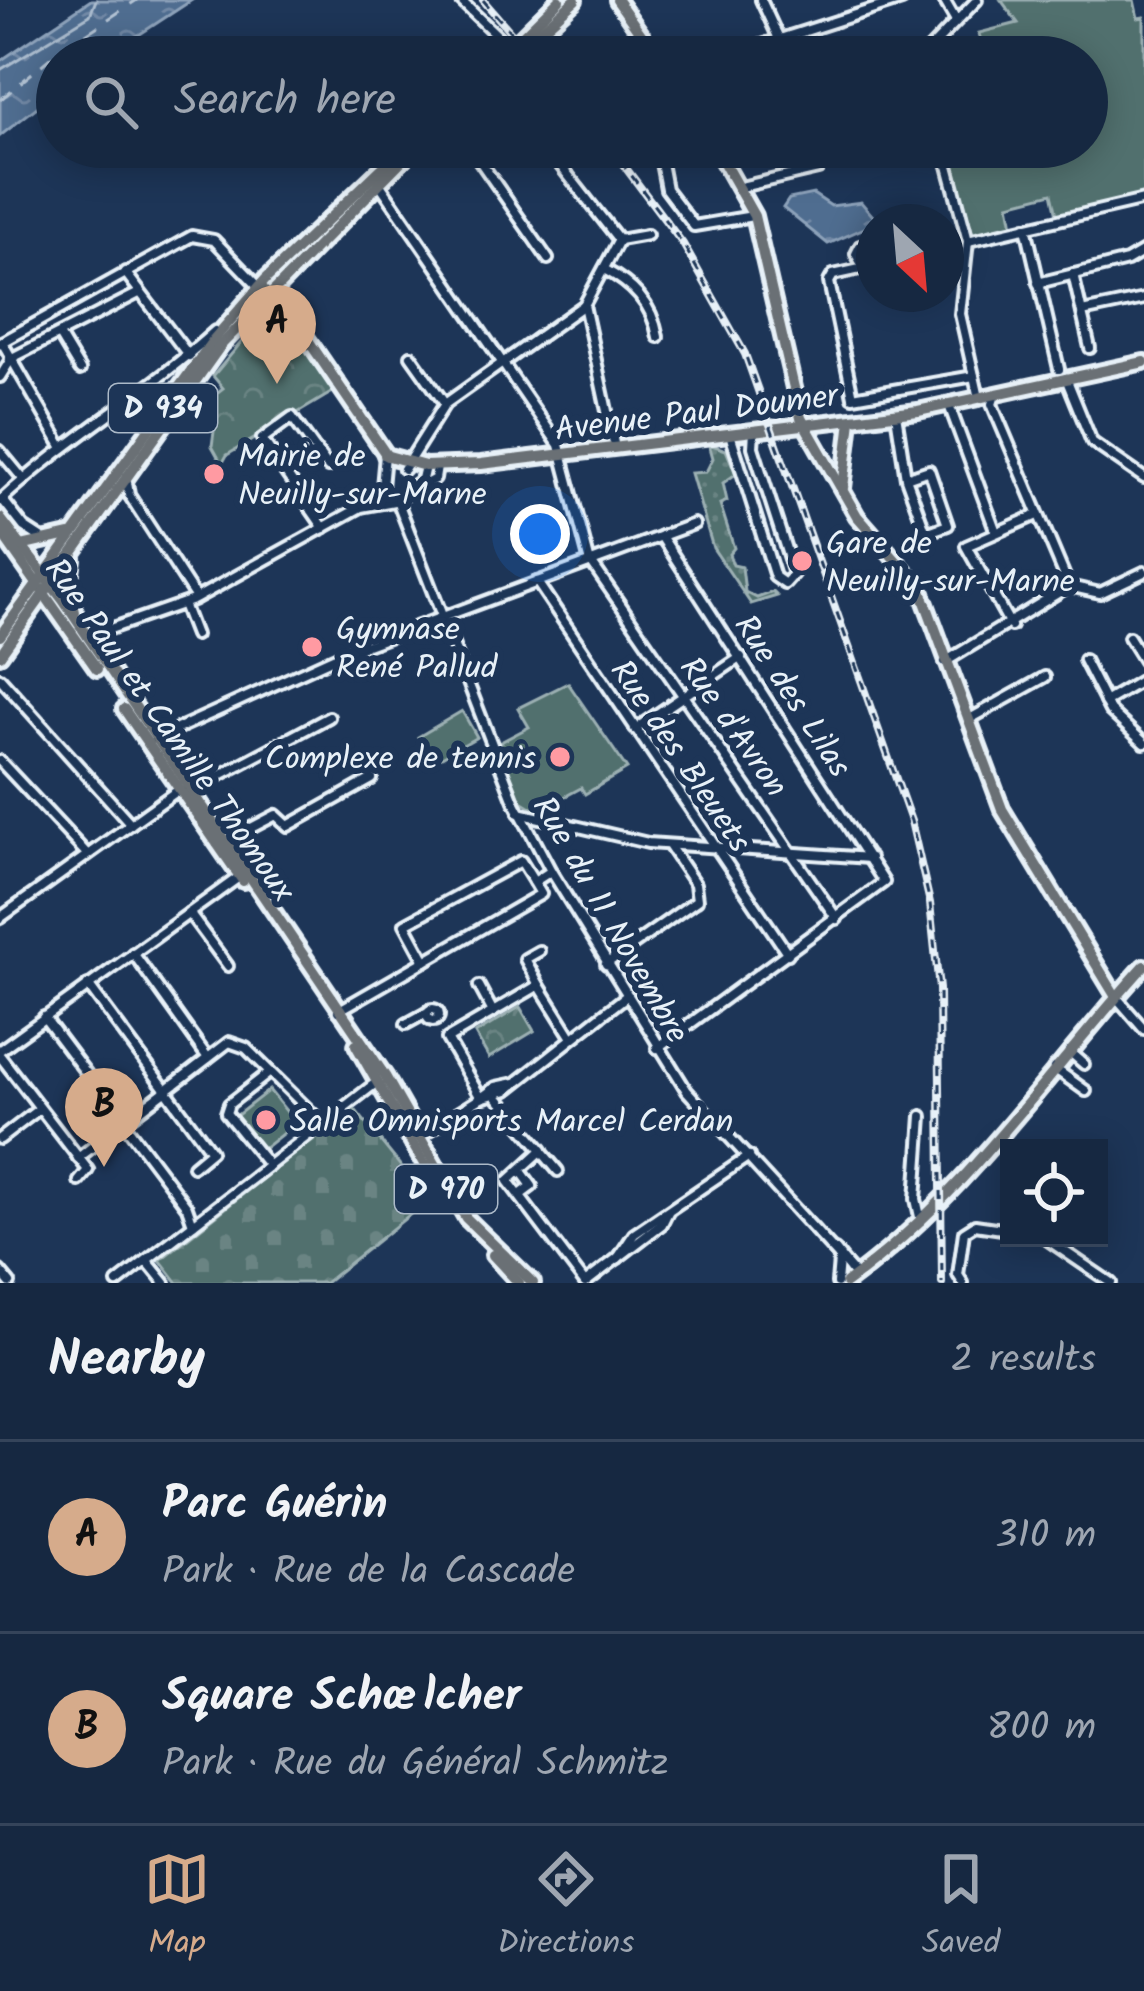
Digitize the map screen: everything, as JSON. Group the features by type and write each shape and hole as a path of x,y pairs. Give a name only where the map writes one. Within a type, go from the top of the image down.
{"main road":[{"path":"528,36 567,0"},
{"path":"532,36 555,19 567,0"},
{"path":"617,0 641,36"},
{"name":"D 934","path":"0,655 72,534 226,324 265,292 297,249 382,168"},
{"name":"D 934","path":"0,636 75,548 195,364 393,168"},
{"path":"732,168 760,217 805,424"},
{"path":"744,186 805,424 874,538 924,584 946,662 1022,847 1116,997"},
{"path":"265,292 295,321 385,455"},
{"name":"Avenue Paul Doumer","path":"385,455 406,466 431,470 851,420 949,405 1063,374 1141,362"},
{"path":"843,491 851,420"},
{"path":"834,422 846,437"},
{"name":"D 970","path":"0,518 20,544"},
{"name":"Rue Paul et Camille Thomoux","path":"0,531 77,621 151,742"},
{"path":"20,544 72,534"},
{"name":"Rue Paul et Camille Thomoux","path":"20,544 338,1011 466,1218 532,1283"},
{"path":"75,548 69,585 77,621"},
{"name":"Rue Paul et Camille Thomoux","path":"184,791 243,875"},
{"path":"837,1283 875,1260 921,1221 990,1150 1144,966"},
{"name":"Rue Paul et Camille Thomoux","path":"380,1080 443,1196 520,1283"}],"street":[{"path":"460,0 492,36"},
{"path":"761,0 778,36"},
{"path":"795,36 902,0"},
{"path":"944,0 956,19"},
{"path":"941,36 977,0"},
{"path":"485,168 548,259"},
{"path":"562,168 619,241"},
{"path":"662,168 665,189 694,226 754,216"},
{"path":"949,168 968,241 960,314 979,398"},
{"path":"744,186 818,170"},
{"name":"Rue d'Avron","path":"378,182 561,454 592,562 837,919"},
{"path":"968,241 1144,200"},
{"path":"1026,227 1063,374 1092,442 1144,478"},
{"path":"406,466 445,404 584,305 619,241 646,235"},
{"path":"63,448 1,342 197,236 219,244 265,292"},
{"path":"1038,283 1127,261 1144,251"},
{"path":"604,269 632,284 658,337"},
{"path":"856,270 833,274 829,283 853,397 974,376"},
{"path":"45,542 24,527 1,500 63,448 195,364 125,272"},
{"path":"1073,274 1090,348"},
{"path":"0,376 10,359 139,293"},
{"path":"1082,312 1144,299"},
{"path":"584,305 615,448"},
{"path":"59,335 80,370"},
{"path":"411,356 445,404"},
{"path":"1141,362 1144,379"},
{"path":"995,395 992,404 1069,586"},
{"path":"949,405 996,532"},
{"path":"896,414 906,478 926,533 948,525 929,470 906,478"},
{"path":"324,529 262,439 292,417 328,467"},
{"path":"730,434 775,577 785,584 794,574 753,447 754,431"},
{"path":"735,448 753,447"},
{"path":"0,451 23,480"},
{"name":"Rue du 11 Novembre","path":"385,455 382,487 393,501 442,617 519,813 550,871 657,1048 702,1109 852,1275"},
{"name":"Avenue Paul Doumer","path":"86,637 196,598 371,502 393,501 431,470"},
{"path":"125,475 129,495 196,598"},
{"path":"114,491 129,495"},
{"path":"1011,626 966,546 1036,515"},
{"path":"151,742 340,656 694,524"},
{"name":"Rue des Lilas","path":"661,536 884,882 837,919"},
{"path":"946,662 1069,586 1100,593 1144,572"},
{"name":"Rue des Bleuets","path":"537,582 788,954"},
{"path":"183,604 195,635"},
{"path":"1129,637 1144,661"},
{"path":"634,729 740,657"},
{"path":"1084,660 1105,702 1144,743"},
{"path":"968,720 1045,677"},
{"path":"0,678 131,824"},
{"path":"1105,702 1144,679"},
{"path":"0,918 184,791 329,717"},
{"path":"0,760 87,854"},
{"path":"224,842 267,817 276,815 288,826 372,779"},
{"path":"519,813 669,846 871,859"},
{"path":"606,964 697,900 695,884 669,846"},
{"path":"338,1011 425,961 541,894 520,861 405,924 425,961"},
{"path":"534,882 550,871"},
{"path":"79,1181 88,1170 0,1053 243,875"},
{"path":"189,913 228,966"},
{"path":"657,1048 837,919"},
{"path":"539,951 525,959 572,1038"},
{"path":"133,953 208,1058"},
{"path":"88,985 211,1151 193,1166"},
{"path":"447,1039 539,985"},
{"path":"479,986 493,1012"},
{"path":"418,1138 481,1098 515,1083 625,997"},
{"path":"1116,997 1144,1029"},
{"path":"406,1024 438,1010 436,1020 481,1098"},
{"path":"44,1017 187,1207 194,1224"},
{"path":"78,1157 236,1041 322,1123"},
{"path":"1069,1051 1084,1064"},
{"path":"1054,1068 1086,1091"},
{"path":"269,1166 226,1113 229,1104 270,1072"},
{"path":"119,1282 380,1080"},
{"path":"494,1092 558,1172"},
{"path":"0,1139 39,1108"},
{"path":"921,1221 916,1199 922,1116"},
{"path":"542,1152 508,1181 584,1281 662,1224 669,1210 748,1156"},
{"path":"520,1196 532,1186 521,1171"},
{"path":"963,1283 958,1275 964,1232 975,1225 1000,1229"},
{"path":"1058,1247 1111,1283"},
{"path":"836,1253 837,1283"},
{"path":"147,1260 165,1283"},
{"path":"0,1271 10,1283"}],"green space":[{"path":"1001,0 1134,0 1138,18 1144,17 1144,195 1057,215 1052,193 1009,204 1013,226 973,235 954,168 1108,168 1108,36 980,36 1018,23"},
{"path":"271,307 288,317 336,390 227,455 222,464 212,446 216,417 205,402 223,388 213,376"},
{"path":"709,444 726,450 736,474 723,483 727,501 720,504 734,548 729,554 733,565 742,567 745,592 757,598 773,592 777,596 751,604 713,548 691,473 706,472 713,458"},
{"name":"Complexe de tennis","path":"568,683 627,769 585,794 581,788 538,811 520,800 497,744 529,727 518,708"},
{"path":"462,711 477,737 433,762 418,737"},
{"path":"520,1007 534,1031 489,1058 475,1034"},
{"name":"Salle Omnisports Marcel Cerdan","path":"269,1090 296,1123 262,1150 236,1116"},
{"path":"353,1107 428,1200 325,1283 178,1283 160,1260"}],"water":[{"path":"91,0 192,0 137,36 37,36"},
{"path":"36,37 36,108 0,136 0,61"},
{"path":"813,194 831,206 861,202 856,204 856,232 828,244 783,208 789,199"}],"ferry route":[{"path":"83,36 137,0"},
{"path":"0,100 36,70"}],"railway":[{"path":"483,0 514,36"},
{"path":"626,168 683,244 745,354 911,821 930,903 939,989 942,1283"}],"place":[{"name":"Parc Guérin","path":"277,384"},
{"name":"Mairie de Neuilly-sur-Marne","path":"214,474"},
{"name":"Gare de Neuilly-sur-Marne","path":"802,561"},
{"name":"Gymnase René Pallud","path":"312,647"},
{"name":"Complexe de tennis","path":"560,757"},
{"name":"Salle Omnisports Marcel Cerdan","path":"266,1120"},
{"name":"Square Schœlcher","path":"104,1167"}]}
